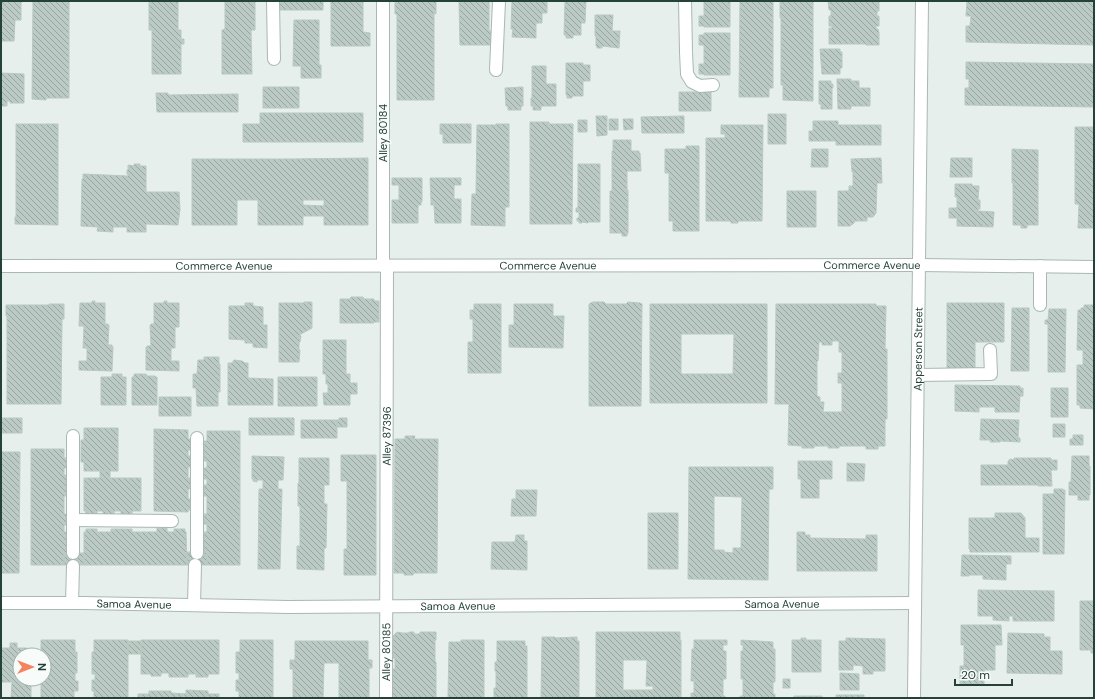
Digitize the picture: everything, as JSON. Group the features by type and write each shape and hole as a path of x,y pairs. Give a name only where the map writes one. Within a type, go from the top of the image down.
{"street":[{"path":"273,1 274,59"},
{"name":"Alley 80184","path":"383,1 385,266"},
{"path":"496,70 498,1"},
{"path":"685,1 687,74 692,82 700,86 713,85"},
{"name":"Apperson Street","path":"914,698 922,1"},
{"name":"Commerce Avenue","path":"1,266 919,265 1094,267"},
{"name":"Alley 87396","path":"385,266 386,606"},
{"path":"1040,266 1040,305"},
{"path":"918,375 991,374 990,350"},
{"path":"72,553 73,436"},
{"path":"197,438 197,553"},
{"path":"72,520 172,521"},
{"path":"72,566 72,603"},
{"path":"194,605 195,566"},
{"name":"Samoa Avenue","path":"1,603 288,607 915,603"},
{"name":"Alley 80185","path":"386,606 386,698"}],"building":[{"path":"1,1 25,1 21,2 21,20 15,20 14,41 1,41"},
{"path":"31,1 69,1 69,98 46,98 46,100 32,99 33,2"},
{"path":"149,1 178,1 178,30 181,30 181,39 184,39 184,44 181,44 181,74 152,74 152,30 149,30"},
{"path":"225,1 255,1 255,30 251,30 252,74 222,74 222,30 225,29"},
{"path":"276,1 323,1 323,10 276,10"},
{"path":"331,1 363,1 363,32 370,33 370,46 331,46"},
{"path":"395,1 436,1 436,14 434,13 434,100 397,100 397,14 395,14"},
{"path":"459,1 489,1 489,31 491,31 491,45 460,45"},
{"path":"512,1 547,1 547,13 542,13 542,23 536,23 536,38 512,37"},
{"path":"565,1 586,1 585,23 581,23 581,35 573,35 573,38 566,38 566,35 564,35"},
{"path":"704,1 730,1 730,27 699,26 699,16 704,16"},
{"path":"740,1 773,1 773,88 769,88 769,97 739,97"},
{"path":"780,1 813,1 813,101 783,100 783,85 781,85"},
{"path":"828,1 879,1 879,11 877,11 877,16 879,16 879,26 876,26 876,29 878,29 879,33 879,45 829,44 829,28 832,28 832,26 829,26 829,16 831,16 831,10 829,10"},
{"path":"967,1 1094,2 1094,45 966,42 966,26 970,26 971,16 966,16"},
{"path":"595,15 613,15 612,31 620,31 619,48 602,46 602,48 597,48 595,36"},
{"path":"294,20 319,20 319,65 321,65 321,78 301,78 301,66 293,66"},
{"path":"704,33 730,33 730,75 699,74 699,64 704,64 704,45 699,45 699,35 704,35"},
{"path":"820,49 840,49 840,52 842,52 842,68 840,68 840,74 822,74"},
{"path":"966,62 1094,64 1094,107 965,105 965,88 969,88 969,79 966,79"},
{"path":"566,63 583,63 583,65 590,65 590,81 583,81 583,96 572,96 572,98 567,98"},
{"path":"532,66 546,66 546,84 556,84 556,106 541,106 541,110 533,110 533,106 531,106"},
{"path":"1,73 24,74 24,103 10,103 10,101 7,101 7,106 1,106"},
{"path":"837,79 851,79 851,81 859,81 859,88 870,88 870,106 851,106 851,109 838,109"},
{"path":"819,81 831,81 831,84 833,84 832,109 821,109 821,104 819,104"},
{"path":"263,87 299,87 299,108 263,108"},
{"path":"523,87 523,106 521,106 521,110 508,110 508,106 506,106 505,88"},
{"path":"679,92 711,92 711,111 679,111"},
{"path":"156,93 168,93 168,95 238,94 238,112 157,112"},
{"path":"260,113 363,113 363,142 243,142 243,124 260,124"},
{"path":"768,114 786,114 786,144 768,144"},
{"path":"596,116 607,116 607,135 597,136"},
{"path":"684,116 684,133 642,133 641,117"},
{"path":"609,119 618,119 618,130 609,130"},
{"path":"623,119 633,119 633,129 624,130"},
{"path":"578,120 587,120 587,132 578,132"},
{"path":"813,121 838,121 838,125 881,125 881,145 836,145 836,141 809,141 809,131 813,131"},
{"path":"530,122 573,124 572,224 530,224"},
{"path":"16,124 58,124 58,225 15,224"},
{"path":"440,124 471,124 471,143 443,143 443,134 440,134"},
{"path":"509,124 509,207 505,207 505,226 471,225 472,194 476,194 477,125"},
{"path":"721,125 763,125 762,221 738,221 738,223 731,223 731,221 706,221 706,138 725,138 725,134 721,134"},
{"path":"1075,127 1094,127 1094,228 1078,228 1079,204 1075,204"},
{"path":"613,140 631,140 631,151 639,151 640,153 641,171 627,171 627,236 622,236 622,233 610,233 610,191 612,191"},
{"path":"686,146 699,146 699,231 673,231 673,221 669,221 669,173 665,173 665,149 686,149"},
{"path":"812,149 828,149 828,167 811,167"},
{"path":"1012,149 1038,150 1038,225 1027,225 1027,228 1021,228 1021,225 1013,225"},
{"path":"368,158 368,225 324,225 324,216 303,216 303,225 258,225 258,200 237,200 237,225 192,225 192,159","holes":["303,200 324,200 324,206 303,205"]},
{"path":"881,158 882,183 877,183 876,213 873,217 867,217 867,221 855,221 850,226 838,226 838,191 849,191 849,186 853,186 851,159"},
{"path":"951,158 972,158 972,177 950,177"},
{"path":"134,164 146,166 146,192 179,192 180,209 178,225 146,224 146,232 127,232 127,227 113,227 113,232 97,231 98,227 81,226 83,174 128,176 128,165 134,166"},
{"path":"578,164 600,164 600,222 579,223 579,221 577,221 577,218 579,218 579,212 576,212 576,208 578,208"},
{"path":"392,178 422,178 422,202 421,205 418,205 418,223 392,223 392,200 399,200 399,185 392,185"},
{"path":"430,178 461,178 461,185 454,185 454,199 461,199 461,223 435,223 434,205 431,205"},
{"path":"955,184 972,184 972,186 979,186 978,200 980,200 980,209 978,209 978,211 994,212 993,227 957,226 957,218 949,218 949,208 957,208"},
{"path":"787,191 816,191 816,227 787,227"},
{"path":"351,297 363,297 364,299 374,299 374,301 379,301 379,322 340,323 340,299 350,299"},
{"path":"92,301 95,301 95,303 105,303 105,324 109,325 108,345 112,345 113,347 112,371 79,370 79,361 87,361 87,348 83,348 84,326 79,326 80,303 92,303"},
{"path":"164,301 167,301 167,303 179,303 179,327 175,327 175,348 171,348 171,361 179,361 179,371 146,370 146,347 151,346 150,326 151,324 154,324 154,303 164,303"},
{"path":"312,302 312,328 299,335 301,336 299,342 299,362 279,362 279,303"},
{"path":"593,302 604,302 606,304 626,304 628,302 642,304 641,406 589,406 589,304"},
{"path":"245,303 253,303 253,306 263,307 263,325 267,325 267,348 253,347 253,343 245,343 245,340 229,339 229,306 245,306"},
{"path":"947,303 1004,303 1004,342 975,342 975,372 947,372"},
{"path":"64,304 64,319 62,319 61,404 7,404 6,305"},
{"path":"474,304 501,304 501,373 468,373 468,342 473,342 473,319 470,319 470,310 474,310"},
{"path":"514,304 553,304 553,316 564,316 563,348 509,347 509,325 514,325"},
{"path":"650,304 767,304 767,403 650,403","holes":["681,334 734,334 733,374 681,374"]},
{"path":"776,304 876,304 876,306 886,306 885,349 887,349 887,419 885,419 885,446 878,446 878,449 866,449 866,446 839,446 839,448 828,448 828,446 814,446 814,448 802,448 802,446 788,445 789,404 775,404","holes":["832,341 839,341 839,352 842,352 842,373 838,373 838,383 842,383 842,412 823,412 824,402 820,402 820,397 817,396 817,361 819,342 822,342 822,345 832,345"]},
{"path":"1084,305 1094,305 1094,409 1080,408 1080,405 1077,405 1077,365 1083,365 1083,350 1077,350 1078,310 1084,308"},
{"path":"1012,308 1029,308 1029,371 1011,371"},
{"path":"1049,309 1066,309 1065,372 1048,372 1048,324 1045,324 1045,320 1048,320"},
{"path":"323,340 346,340 346,374 350,374 350,383 357,383 357,394 350,394 350,405 324,405 323,393 328,393 328,384 326,384 326,374 323,374"},
{"path":"204,357 219,357 220,392 218,392 218,406 197,406 196,388 193,388 193,374 197,374 198,360 204,360"},
{"path":"234,360 248,363 248,378 273,379 273,405 228,405 228,363 232,363"},
{"path":"112,374 122,374 122,377 126,377 126,405 101,405 101,377 112,377"},
{"path":"134,374 146,374 147,376 157,377 157,405 132,405 132,377 134,377"},
{"path":"278,377 317,377 317,406 278,406"},
{"path":"955,385 1020,386 1020,388 1023,388 1023,396 1020,396 1019,412 995,412 995,407 979,407 979,412 955,411"},
{"path":"1051,388 1068,388 1068,417 1051,417"},
{"path":"159,397 191,397 191,416 159,416"},
{"path":"1,418 22,418 22,433 1,433"},
{"path":"249,418 294,418 294,435 249,435"},
{"path":"339,418 347,418 347,427 337,427 337,420 339,420"},
{"path":"981,419 1019,420 1018,438 1020,438 1020,442 990,442 991,440 980,440"},
{"path":"301,420 337,420 337,438 301,438"},
{"path":"1053,424 1065,424 1065,437 1053,437"},
{"path":"84,428 118,428 118,471 84,471 84,462 81,462 81,440 84,440"},
{"path":"154,429 188,430 188,439 191,439 191,450 188,450 188,456 191,456 191,467 188,467 188,478 191,478 191,489 188,489 190,510 188,510 188,512 154,511"},
{"path":"207,431 240,431 240,565 207,565 207,552 204,552 204,532 207,532 207,524 204,524 204,514 207,514 207,496 204,496 204,485 207,485 207,479 204,479 204,468 207,468 207,461 204,461 204,441 207,441"},
{"path":"1073,435 1083,435 1083,445 1070,445 1070,439 1073,439"},
{"path":"405,436 415,436 414,439 438,439 437,573 414,573 413,575 404,575 404,573 394,573 395,439 405,439"},
{"path":"31,449 64,449 64,458 68,458 68,468 64,468 64,475 67,475 67,496 64,496 64,514 67,514 67,525 64,525 64,532 67,532 67,553 64,553 64,565 31,565"},
{"path":"1,452 20,452 19,573 1,573"},
{"path":"341,455 376,455 376,575 344,575 344,549 347,549 347,481 341,481"},
{"path":"252,456 284,457 283,480 278,480 278,489 282,489 280,569 258,569 259,489 263,489 263,480 257,480 257,482 253,481 252,479"},
{"path":"1072,456 1089,456 1089,500 1078,500 1078,495 1069,495"},
{"path":"299,458 329,458 329,485 324,485 324,504 327,504 324,570 297,569 297,546 300,546 300,506 298,506"},
{"path":"1014,458 1051,458 1051,460 1057,460 1057,470 1051,470 1052,486 981,485 981,465 1008,465 1008,461 1010,459 1014,460"},
{"path":"798,461 832,461 832,479 819,479 819,498 801,498 801,479 798,479"},
{"path":"847,463 865,464 864,481 847,481"},
{"path":"689,467 773,467 773,489 769,489 768,580 688,579","holes":["714,496 742,497 741,548 733,548 733,553 724,552 724,550 714,550"]},
{"path":"100,471 110,471 110,478 141,478 141,511 132,511 132,515 121,515 121,511 114,511 114,515 103,515 103,511 97,511 97,514 86,514 86,511 84,511 84,478 100,478"},
{"path":"1054,489 1065,490 1064,554 1043,554 1043,494 1054,494"},
{"path":"516,490 537,490 536,516 511,516 512,499 516,499"},
{"path":"648,513 678,513 678,569 648,569"},
{"path":"995,513 1021,513 1025,518 1025,538 1039,538 1039,552 970,552 969,518 995,518"},
{"path":"157,528 167,528 167,532 174,532 174,529 185,529 187,565 84,565 84,532 86,532 86,529 97,529 97,532 111,532 111,529 132,529 132,532 157,532"},
{"path":"797,532 805,532 805,535 810,535 810,538 866,539 866,535 877,535 877,571 797,571"},
{"path":"516,535 524,535 524,541 527,541 527,570 491,569 492,542 515,542"},
{"path":"187,552 207,552 207,565 187,565"},
{"path":"64,553 84,553 84,565 64,565"},
{"path":"962,555 1011,556 1011,564 1006,564 1006,580 983,579 983,575 961,576"},
{"path":"978,590 1054,591 1054,621 1013,621 1013,616 1009,616 1009,621 993,620 993,616 978,616"},
{"path":"1080,601 1094,601 1094,653 1091,653 1091,650 1080,650"},
{"path":"961,625 1001,625 1002,645 995,645 995,670 984,670 984,684 960,684 960,666 964,666 964,645 961,645"},
{"path":"397,632 414,632 414,634 420,634 420,632 436,632 436,698 392,698 392,669 395,669 395,658 393,658 393,636"},
{"path":"596,632 680,632 681,698 596,698","holes":["623,660 647,660 646,686 653,686 653,690 623,690"]},
{"path":"1008,633 1044,634 1044,637 1050,637 1050,651 1062,651 1062,674 1007,673"},
{"path":"542,637 577,637 577,641 579,641 579,698 541,698"},
{"path":"801,638 806,638 806,640 821,640 821,672 792,672 792,640 801,640"},
{"path":"846,638 885,639 885,671 873,671 873,674 863,674 863,666 853,665 853,670 839,670 839,641 846,641"},
{"path":"41,640 75,640 75,652 77,652 77,673 75,673 75,681 78,681 78,691 74,691 74,698 41,698 41,687 52,687 52,647 41,647"},
{"path":"94,640 128,640 128,698 94,698 94,691 92,691 92,680 95,680 95,674 92,674 92,652 94,652"},
{"path":"141,640 219,640 219,674 208,674 208,677 196,677 196,674 188,674 188,677 169,677 169,673 161,673 161,676 141,674"},
{"path":"240,640 273,640 273,698 239,698 239,691 236,691 236,680 239,680 239,673 236,673 236,652 240,652"},
{"path":"461,640 484,640 484,698 448,698 449,642 461,642"},
{"path":"694,640 727,640 727,645 723,645 723,651 726,651 726,679 723,679 723,696 725,696 725,698 691,698 691,693 694,693 694,681 691,681 692,649 694,649"},
{"path":"741,640 773,642 773,649 775,649 775,682 773,682 773,694 775,694 775,698 740,698 740,696 743,696 743,679 741,679 741,651 743,651 743,645 741,645"},
{"path":"128,641 141,641 141,654 128,654"},
{"path":"295,641 368,641 368,660 372,660 372,668 369,668 369,698 339,698 339,663 324,663 323,698 293,698 293,669 290,669 290,660 295,660"},
{"path":"497,641 525,641 525,646 527,646 527,698 494,698 494,688 496,688 495,662 497,662"},
{"path":"10,643 17,643 17,647 12,647 12,682 1,682 1,648 10,648"},
{"path":"840,673 859,674 859,690 840,690"},
{"path":"783,679 790,679 790,688 783,688"},
{"path":"12,682 12,687 31,687 31,698 11,698"},
{"path":"186,690 208,691 208,694 219,694 219,698 138,698 138,694 149,694 149,691 171,691 171,693 186,694"},
{"path":"836,695 864,695 864,698 836,698"},
{"path":"794,696 822,696 822,698 794,698"}]}
